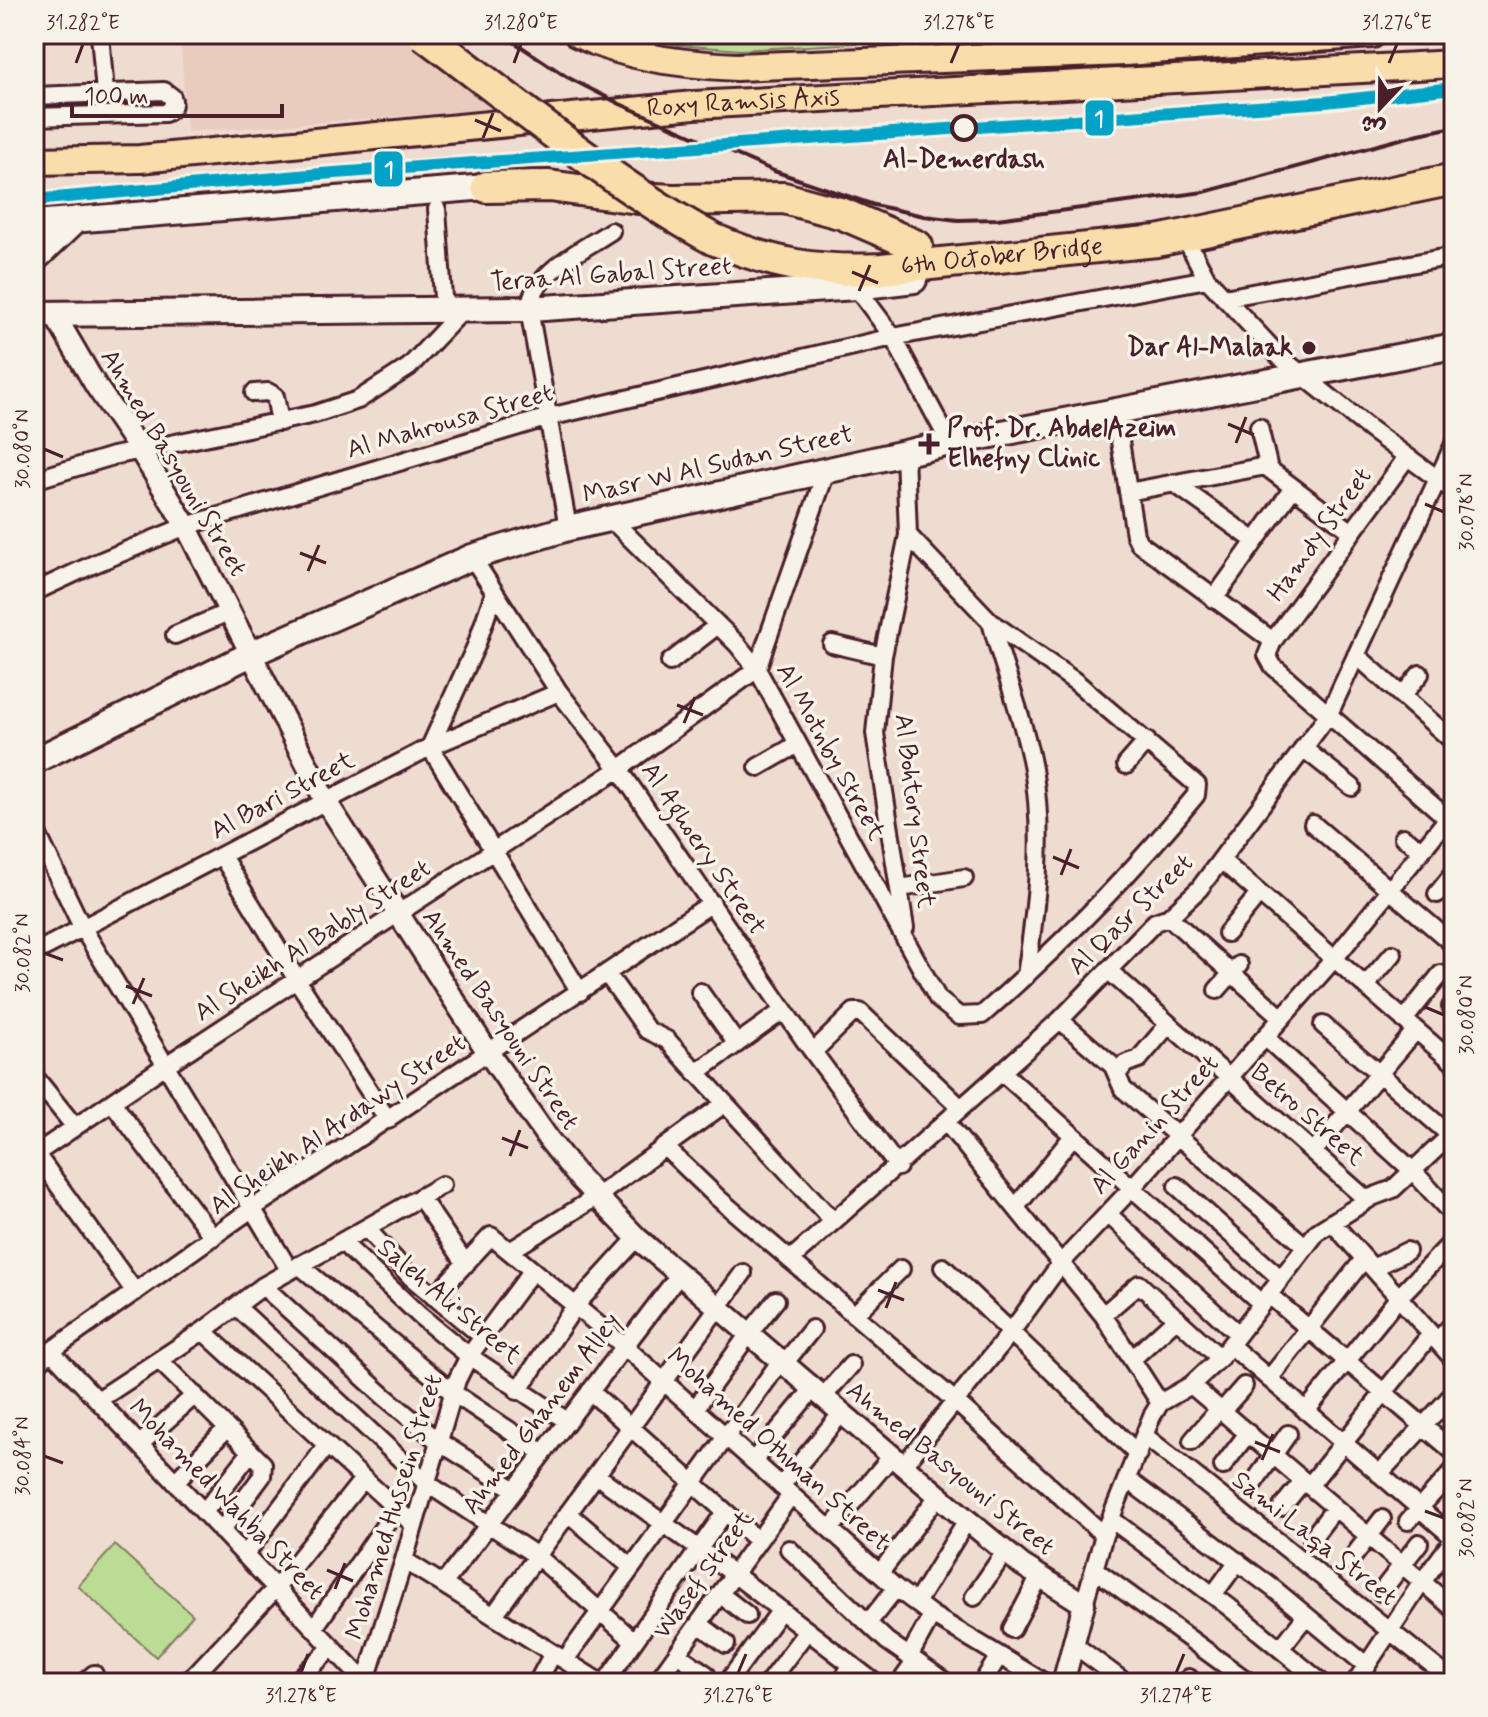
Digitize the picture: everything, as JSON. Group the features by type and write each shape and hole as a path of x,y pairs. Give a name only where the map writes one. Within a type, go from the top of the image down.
{"highway":[{"name":"6th October Bridge","path":"423,34 671,216 746,253 777,263 805,267 845,271 882,269 1139,244 1454,179"},
{"name":"6th October Bridge","path":"455,34 643,173 724,223 767,240 806,249 853,252 1150,223 1454,159"},
{"path":"487,187 549,186 673,200 784,198 843,214 917,246"}],"main road":[{"path":"578,34 637,55 685,64 736,67 1125,52 1372,34"},
{"name":"Roxy Ramsis Axis","path":"34,161 140,159 694,105 1454,64"},
{"path":"34,223 487,187"},
{"name":"Teraa Al Gabal Street","path":"44,314 452,312 856,287 1189,245 1454,187"},
{"path":"34,260 77,219"},
{"name":"Masr W Al Sudan Street","path":"34,761 253,653 472,557 568,528 950,443 1454,346"}],"street":[{"path":"100,34 105,93"},
{"path":"34,96 164,91 172,97 173,103 165,113 34,117"},
{"path":"34,480 83,463 338,408 376,391 424,353 452,312 437,209"},
{"path":"568,528 529,309 534,291 545,275 611,231"},
{"path":"1189,245 1207,279 1256,334 1407,457 1449,486"},
{"path":"1224,298 1454,256"},
{"name":"Al Mahrousa Street","path":"34,592 186,526 549,417 893,337 1207,279"},
{"path":"856,287 893,337 950,443"},
{"name":"Ahmed Basyouni Street","path":"44,314 140,450 186,526 325,800 489,1054 549,1140 596,1197 637,1238 781,1364 1005,1552 1084,1604"},
{"path":"254,393 268,392 275,396 280,422"},
{"path":"1115,410 1135,535 1139,543 1273,641 1267,655 1273,666 1451,821"},
{"path":"1259,427 1266,466 1352,532"},
{"name":"Al Qasr Street","path":"790,1260 1060,1020 1155,922 1169,917 1199,889 1329,714 1356,655 1449,486 1454,444"},
{"name":"Al Bohtory Street","path":"905,453 908,535 883,656 875,733 906,938"},
{"name":"Hamdy Street","path":"1273,641 1407,457"},
{"path":"1128,492 1266,466"},
{"path":"757,669 827,469"},
{"path":"1174,483 1255,541"},
{"path":"1214,599 1293,488"},
{"name":"Al Motnby Street","path":"610,518 718,625 757,669 938,999 959,1016 982,1015 1026,976"},
{"path":"908,535 991,622 1076,682 1194,779 1198,789 1113,891 1026,976"},
{"name":"Al Aghoery Street","path":"472,557 559,692 619,769 813,1052 898,1167"},
{"path":"494,593 460,684 430,747 580,992"},
{"path":"175,635 231,611"},
{"path":"991,622 1025,736 1037,803 1039,871 1026,976"},
{"path":"670,662 718,625"},
{"path":"832,644 883,656"},
{"path":"1356,655 1452,736"},
{"name":"Al Sheikh Al Bably Street","path":"35,1154 619,769 757,669"},
{"path":"1402,696 1420,674"},
{"name":"Al Bari Street","path":"34,953 430,747 559,692"},
{"path":"1126,765 1147,741"},
{"path":"758,767 798,744"},
{"path":"1303,748 1352,787"},
{"name":"Al Ganin Street","path":"830,1529 955,1401 1062,1262 1229,1079 1334,959 1422,850 1451,821"},
{"path":"1313,824 1454,945"},
{"path":"34,827 82,927 253,1208 294,1268 452,1392 543,1453"},
{"path":"1403,837 1422,850"},
{"path":"222,856 297,980 388,1120"},
{"path":"1221,860 1454,1063"},
{"path":"1437,894 1454,873"},
{"path":"900,888 964,878"},
{"path":"1227,933 1259,894"},
{"name":"Al Sheikh Al Ardawy Street","path":"34,1367 51,1351 253,1208 712,903"},
{"path":"1169,917 1235,969 1282,1018"},
{"path":"1365,986 1393,954"},
{"path":"1217,990 1235,969"},
{"name":"Betro Street","path":"1108,970 1367,1200"},
{"path":"607,974 647,1030 667,1040 832,1220"},
{"path":"1313,1152 1379,1074 1441,974"},
{"path":"700,992 737,1044"},
{"path":"696,1073 784,1010"},
{"path":"813,1052 854,1012 860,1012 961,1108"},
{"path":"1060,1020 1113,1066 1123,1089 1305,1246"},
{"path":"1118,1073 1125,1064 1139,1059 1168,1025"},
{"path":"1063,1683 1107,1527 1160,1403 1191,1385 1229,1346 1317,1232 1367,1200 1393,1189 1452,1134 1323,1025"},
{"path":"1265,1037 1414,1172 1454,1216"},
{"path":"1002,1072 1132,1188 1264,1298 1308,1328 1384,1390 1454,1452"},
{"path":"34,1076 75,1127"},
{"path":"112,1102 213,1237"},
{"path":"510,1251 596,1197 724,1104"},
{"path":"946,1122 1103,1315 1160,1403"},
{"path":"1016,1207 1073,1136"},
{"path":"665,1147 790,1260 1107,1527 1213,1595 1322,1683"},
{"path":"35,1154 135,1292"},
{"path":"98,1400 203,1331 263,1286 442,1185"},
{"path":"1177,1186 1280,1278"},
{"path":"420,1197 466,1264 434,1297"},
{"path":"1108,1214 1229,1346 1379,1474 1414,1514 1454,1539 1355,1683"},
{"path":"1332,1222 1454,1360"},
{"path":"366,1228 434,1297 483,1337"},
{"name":"Mohamed Othman Street","path":"466,1264 491,1236 664,1380 896,1588 932,1615 1038,1681"},
{"path":"518,1391 575,1306 637,1238"},
{"path":"1306,1411 1399,1297 1454,1240"},
{"name":"Saleh Ali Street","path":"342,1242 419,1315 469,1356 567,1421"},
{"path":"1269,1379 1308,1328 1368,1263 1407,1251"},
{"path":"943,1267 1138,1454"},
{"path":"854,1315 901,1269"},
{"name":"Mohamed Hussein Street","path":"365,1683 452,1392 469,1356 532,1271"},
{"path":"494,1615 743,1273"},
{"name":"Ahmed Ghanem Alley","path":"444,1583 679,1275"},
{"path":"1103,1315 1139,1284 1177,1318 1229,1346"},
{"path":"263,1286 438,1441 515,1490"},
{"path":"695,1409 776,1300"},
{"path":"237,1307 425,1482 537,1556 634,1641"},
{"path":"1132,1359 1177,1318"},
{"path":"1282,1507 1343,1442 1384,1390 1434,1337 1454,1323"},
{"path":"537,1683 600,1611 726,1436 812,1329"},
{"path":"203,1331 414,1525"},
{"name":"Mohamed Wahba Street","path":"51,1351 365,1683"},
{"path":"159,1360 264,1468 262,1476 221,1531"},
{"path":"753,1461 817,1394 851,1365"},
{"path":"1191,1385 1454,1609"},
{"path":"1192,1441 1244,1386"},
{"path":"590,1391 758,1541"},
{"path":"1379,1474 1454,1393"},
{"path":"140,1444 195,1395"},
{"name":"Wasef Street","path":"656,1683 758,1541 786,1490 841,1414"},
{"path":"175,1482 227,1428"},
{"path":"1223,1466 1248,1433"},
{"path":"1250,1488 1288,1434"},
{"name":"Sami Laqa Street","path":"1145,1436 1453,1682"},
{"path":"245,1555 327,1445"},
{"path":"204,1512 257,1458"},
{"path":"596,1475 734,1574 875,1683"},
{"path":"187,1683 276,1588 363,1479"},
{"path":"1414,1514 1451,1479"},
{"path":"1128,1480 1238,1561 1367,1666"},
{"path":"880,1573 938,1496"},
{"path":"1312,1538 1335,1508"},
{"path":"314,1628 396,1509"},
{"path":"404,1560 597,1682 634,1641 725,1512"},
{"path":"568,1513 631,1567"},
{"path":"1349,1562 1382,1519"},
{"path":"916,1603 967,1520"},
{"path":"1381,1592 1419,1543"},
{"path":"789,1549 868,1623 912,1660 947,1683"},
{"path":"974,1597 1005,1552"},
{"path":"1213,1595 1238,1561"},
{"path":"1094,1569 1250,1683"},
{"path":"1012,1629 1040,1576"},
{"path":"868,1623 896,1588"},
{"path":"720,1594 747,1615"},
{"path":"728,1683 781,1610"},
{"path":"900,1683 932,1615"},
{"path":"1280,1649 1306,1616"},
{"path":"699,1624 726,1644"},
{"path":"768,1683 807,1631"},
{"path":"1073,1644 1126,1683"},
{"path":"295,1683 332,1647"},
{"path":"677,1654 706,1674"},
{"path":"982,1683 999,1656"},
{"path":"840,1683 852,1665"}],"shaded area":[{"path":"180,34 407,34 510,109 187,132"}],"green space":[{"path":"630,34 977,34 741,50 678,45"},
{"path":"115,1545 193,1615 156,1657 78,1586"}],"railway":[{"path":"502,34 567,77 620,104 774,171 874,205 958,220 997,219 1204,192 1454,127"}],"transit line":[{"name":"1","path":"34,200 321,174 1325,102 1454,88"}],"place":[{"name":"Al-Demerdash","path":"964,128"},
{"name":"Dar Al-Malaak","path":"1309,348"},
{"name":"Prof. Dr. AbdelAzeim Elhefny Clinic","path":"929,444"}]}
